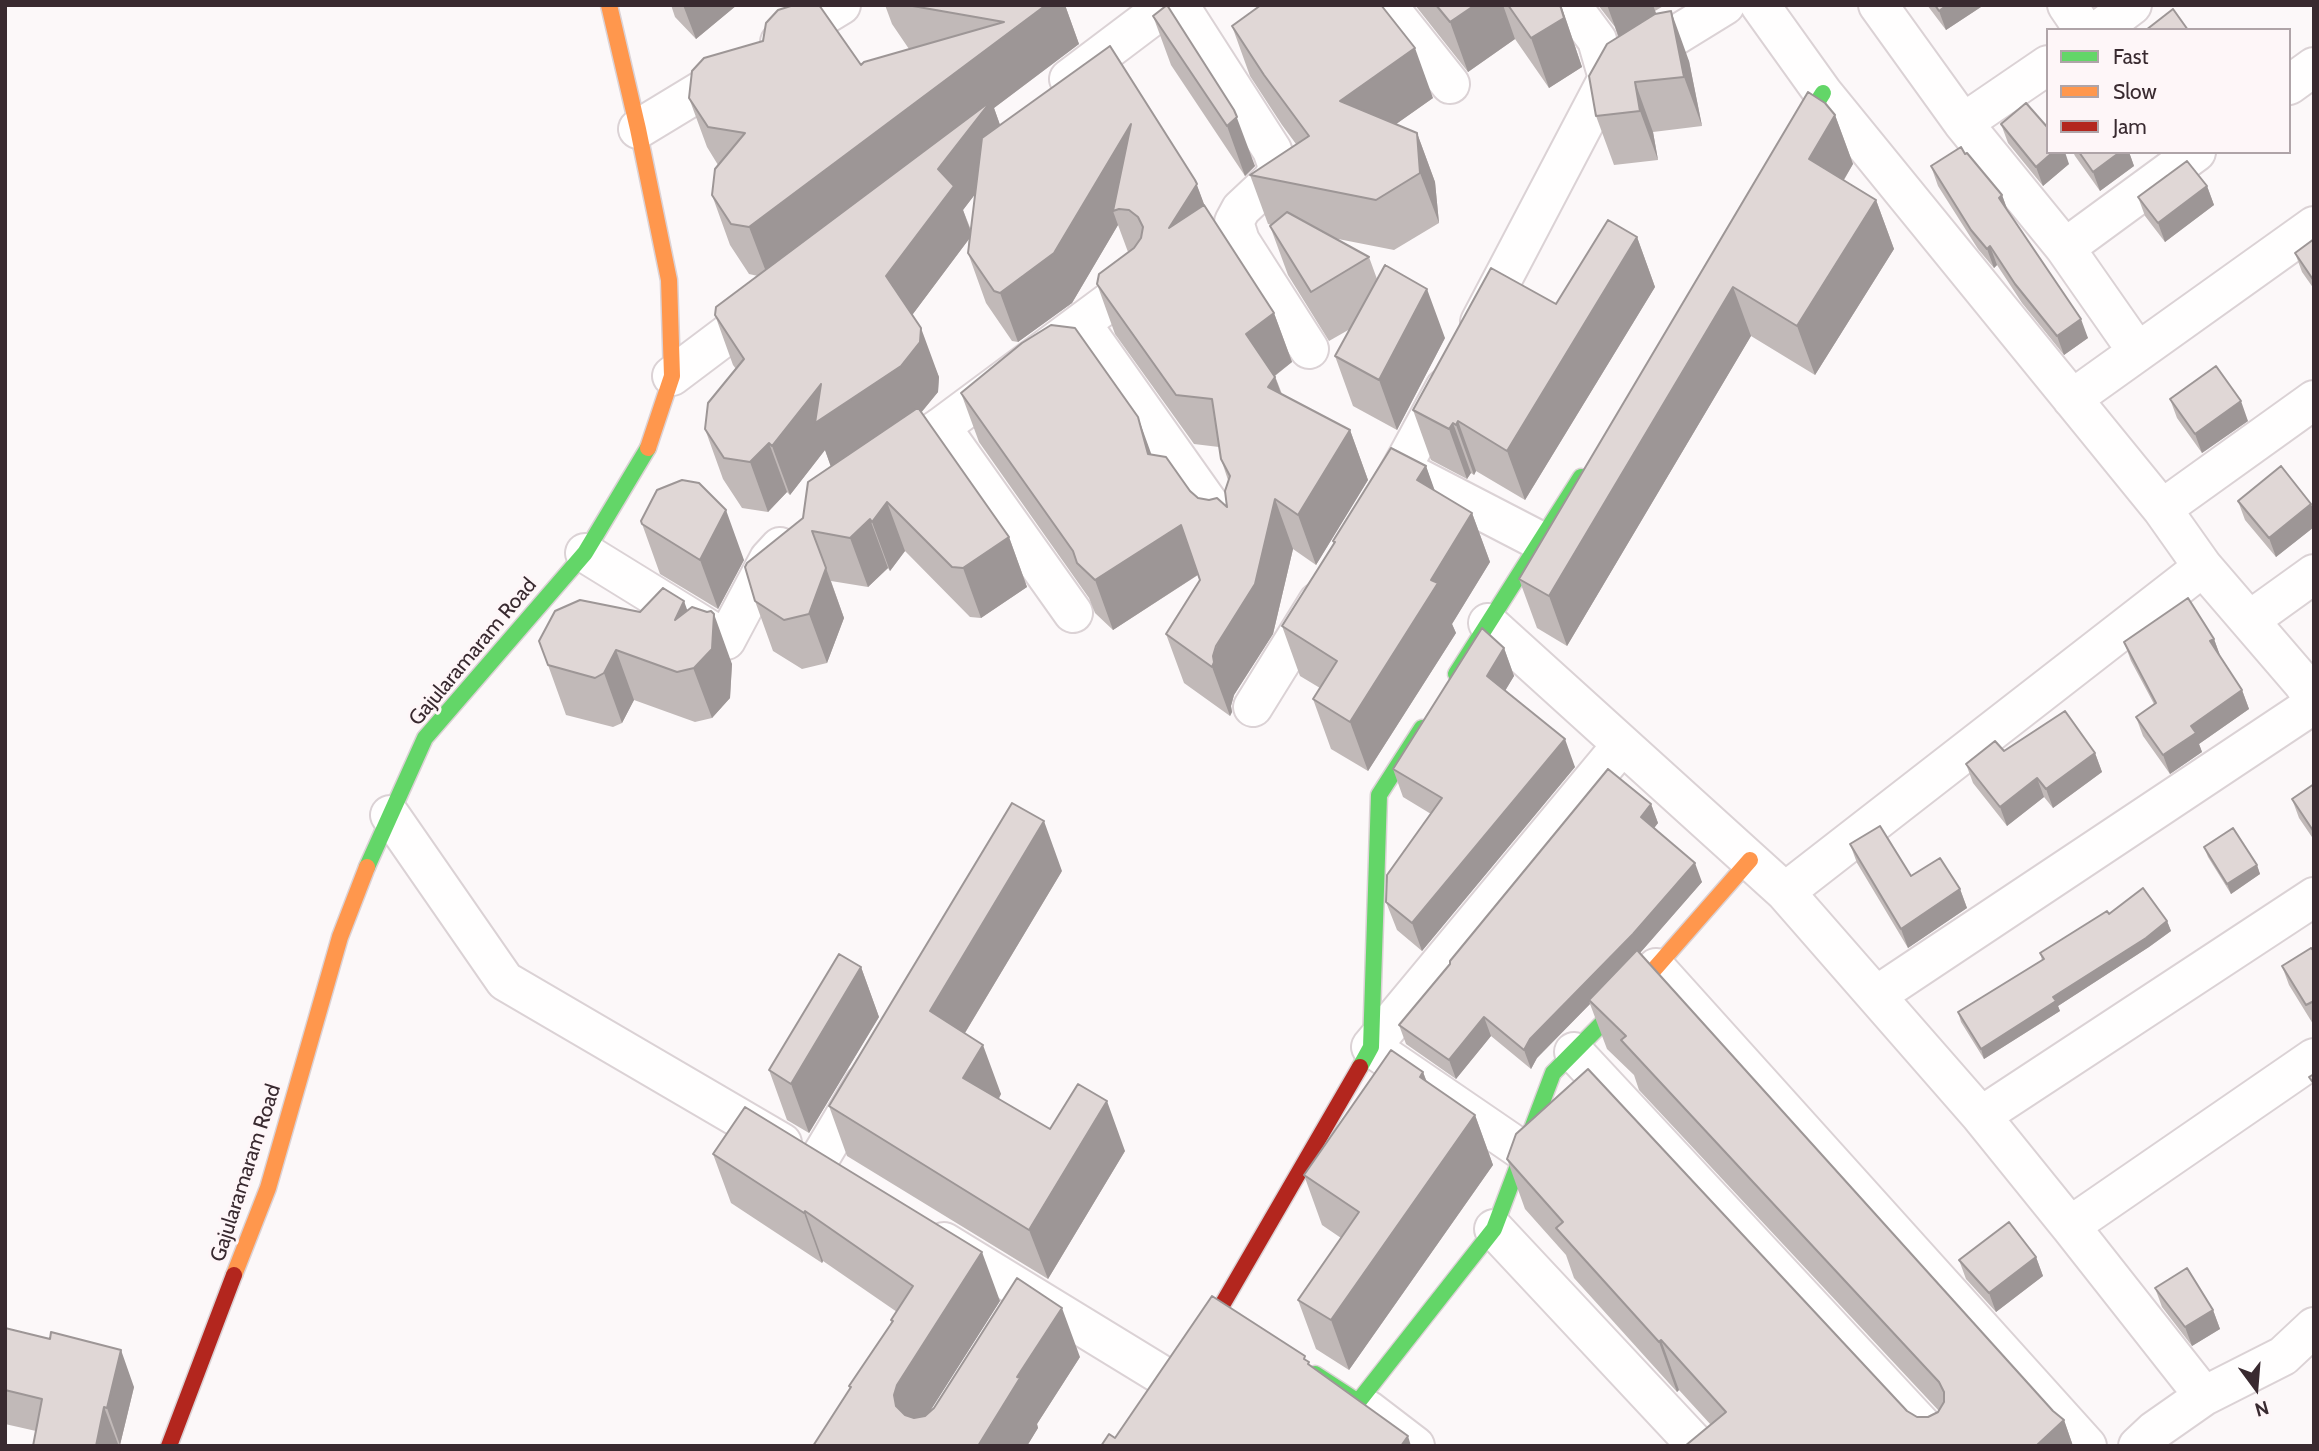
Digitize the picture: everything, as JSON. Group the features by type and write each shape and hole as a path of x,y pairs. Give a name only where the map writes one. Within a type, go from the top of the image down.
{"street":[{"name":"Gajularamaram Road","path":"169,1446 268,1188 354,897 425,738 585,553 647,451 672,376 669,280 609,5"},
{"path":"638,130 841,5"},
{"path":"1046,96 1167,5"},
{"path":"1179,5 1272,150 1278,167 1273,179 1241,209 1234,222 1240,241 1309,349"},
{"path":"1387,5 1450,84"},
{"path":"1571,5 1597,40 1608,78"},
{"path":"1373,514 1401,469 1608,78 1725,5"},
{"path":"1760,5 1823,93 2162,509 2203,567 2311,689 1877,995"},
{"path":"1878,5 1963,123 2066,248 2137,351"},
{"path":"2067,5 2083,28"},
{"path":"2102,28 2132,5"},
{"path":"1963,123 2046,66"},
{"path":"2291,84 2314,67"},
{"path":"1778,164 1823,93"},
{"path":"2066,248 2193,154"},
{"path":"2071,399 2314,226"},
{"path":"866,478 941,427 1139,280"},
{"path":"672,376 793,285"},
{"path":"1081,323 1226,528"},
{"path":"2162,509 2314,400"},
{"path":"941,427 1073,613"},
{"path":"1445,692 1592,459"},
{"path":"1401,469 1540,541"},
{"path":"585,553 726,640 769,559 804,523"},
{"path":"1785,892 2203,567"},
{"path":"1253,708 1338,571"},
{"path":"2250,620 2314,574"},
{"path":"1488,622 1621,746 1785,892 1982,1116 2204,1396"},
{"path":"1371,1047 1380,795 1430,715"},
{"path":"1146,1412 1193,1345 1371,1047 1621,746"},
{"path":"390,814 505,981 828,1171 881,1056"},
{"path":"1358,1402 1494,1229 1553,1073 1656,968 1750,860"},
{"path":"1982,1116 2314,897"},
{"path":"1656,968 2087,1446"},
{"path":"1371,1047 1523,1151"},
{"path":"1574,1052 1941,1446"},
{"path":"2070,1226 2314,1058"},
{"path":"911,1222 1023,1306 1193,1345 1265,1342"},
{"path":"1494,1229 1697,1446"},
{"path":"2138,1446 2154,1431 2204,1396 2283,1356 2314,1327"},
{"path":"1300,1364 1358,1402 1415,1446"}],"building":[{"path":"794,5 819,5 861,65 1004,22 907,5 1046,5 749,227 731,224 712,195 715,169 745,133 708,127 689,98 692,71 704,58 763,41 766,23 778,10"},
{"path":"1167,5 1234,110 1237,117 1227,126 1153,16"},
{"path":"1261,5 1381,5 1415,48 1340,101 1417,133 1420,173 1376,200 1250,175 1309,136 1232,26"},
{"path":"1436,5 1475,5 1450,22"},
{"path":"1508,5 1560,5 1564,18 1531,38"},
{"path":"1935,5 1947,5 1939,11"},
{"path":"2173,9 2187,28 2149,28"},
{"path":"1671,11 1684,77 1635,82 1640,111 1596,116 1589,76 1607,44 1655,14"},
{"path":"1110,46 1197,184 1169,228 1204,205 1274,313 1246,334 1275,377 1268,387 1350,430 1298,515 1275,499 1255,584 1216,646 1212,667 1166,634 1200,580 1181,525 1095,580 1077,563 1073,551 961,393 1022,343 1051,325 1075,328 1138,417 1148,454 1166,457 1198,498 1217,498 1227,507 1225,491 1230,476 1221,459 1212,399 1176,395 1097,284 1099,274 1134,248 1141,238 1143,227 1138,217 1129,210 1113,211 1131,124 1054,253 1000,293 994,291 968,253 982,138"},
{"path":"1808,92 1825,103 1835,115 1809,159 1876,200 1797,326 1733,287 1549,596 1519,579"},
{"path":"991,101 938,169 954,186 886,276 921,328 920,342 901,366 815,423 821,384 772,446 769,443 750,462 724,458 705,429 708,403 744,359 715,315 716,307"},
{"path":"2026,103 2046,126 2046,154 2051,154 2036,167 2001,124"},
{"path":"1961,147 2002,195 1999,198 2081,319 2057,336 2015,284 1990,246 1987,249 1971,230 1931,166"},
{"path":"2080,154 2117,154 2093,172"},
{"path":"2187,161 2207,186 2158,223 2138,197"},
{"path":"1287,212 1369,257 1311,292 1270,226"},
{"path":"1608,220 1637,237 1507,451 1458,421 1449,429 1413,410 1491,268 1556,304"},
{"path":"2314,239 2314,281 2295,253"},
{"path":"1385,265 1427,289 1379,380 1335,356"},
{"path":"2216,366 2241,401 2195,434 2170,399"},
{"path":"919,409 1009,537 963,568 952,567 887,502 872,522 870,519 850,538 812,531 826,568 809,614 784,620 755,601 745,567 803,518 808,482"},
{"path":"1391,448 1426,466 1417,480 1472,513 1431,580 1438,583 1350,722 1313,699 1337,661 1282,626"},
{"path":"2281,466 2311,504 2269,538 2238,501"},
{"path":"682,480 699,483 726,510 700,560 641,521 657,490"},
{"path":"663,588 684,601 675,620 692,607 714,614 712,649 694,668 677,672 616,650 604,673 595,678 548,665 539,641 555,611 580,600 640,612"},
{"path":"2188,598 2214,639 2210,641 2242,690 2191,726 2196,733 2163,755 2136,717 2156,703 2124,642"},
{"path":"1482,628 1504,648 1487,676 1565,739 1412,923 1386,902 1387,875 1442,798 1393,769"},
{"path":"2065,711 2095,753 2046,789 2037,778 2000,807 1966,764 1995,741 2004,751"},
{"path":"1608,769 1651,804 1641,817 1695,863 1633,934 1530,1039 1524,1050 1484,1017 1449,1060 1399,1025"},
{"path":"2314,784 2314,832 2292,799"},
{"path":"1012,803 1044,821 930,1011 983,1045 963,1078 1050,1129 1078,1084 1107,1101 1029,1230 829,1106"},
{"path":"1880,826 1911,876 1940,858 1960,889 1901,929 1850,844"},
{"path":"2233,828 2257,865 2227,884 2204,847"},
{"path":"2143,888 2167,921 2146,938 2053,997 2056,1001 1981,1049 1958,1012 2044,959 2040,953 2107,911 2109,914"},
{"path":"2311,948 2314,951 2314,1001 2306,1005 2282,966"},
{"path":"1637,950 2064,1420 2036,1446 1685,1446 1726,1412 1556,1228 1563,1222 1507,1159 1516,1134 1588,1069 1907,1411 1917,1417 1928,1417 1938,1412 1944,1402 1944,1392 1939,1382 1621,1040 1626,1036 1589,1000"},
{"path":"839,954 861,967 791,1084 769,1070"},
{"path":"1391,1050 1423,1072 1420,1077 1475,1115 1331,1320 1298,1300 1359,1212 1304,1175"},
{"path":"745,1107 982,1252 897,1385 894,1395 896,1406 905,1415 914,1418 925,1416 934,1408 1017,1278 1062,1308 1017,1377 1020,1378 978,1446 813,1446 913,1286 805,1211 804,1213 713,1154"},
{"path":"2009,1222 2036,1257 1989,1293 1959,1260"},
{"path":"2187,1268 2213,1310 2185,1327 2155,1288"},
{"path":"1212,1296 1305,1356 1308,1364 1408,1436 1401,1446 1101,1446 1109,1434 1115,1438"},
{"path":"5,1328 50,1339 51,1332 121,1350 96,1446 33,1446 42,1399 5,1390"}],"traffic: fast":[{"path":"1790,145 1823,93"},
{"path":"367,867 425,738 585,553 648,448"},
{"path":"1456,674 1581,477"},
{"path":"1360,1067 1371,1047 1379,795 1422,728"},
{"path":"1315,1374 1358,1402 1494,1229 1553,1073 1644,981"}],"traffic: slow":[{"path":"609,5 669,280 672,376 648,448"},
{"path":"1644,981 1750,860"},
{"path":"234,1275 268,1188 340,937 367,867"}],"traffic: jam":[{"path":"1253,1334 1218,1312 1360,1067"},
{"path":"169,1446 234,1275"}]}
